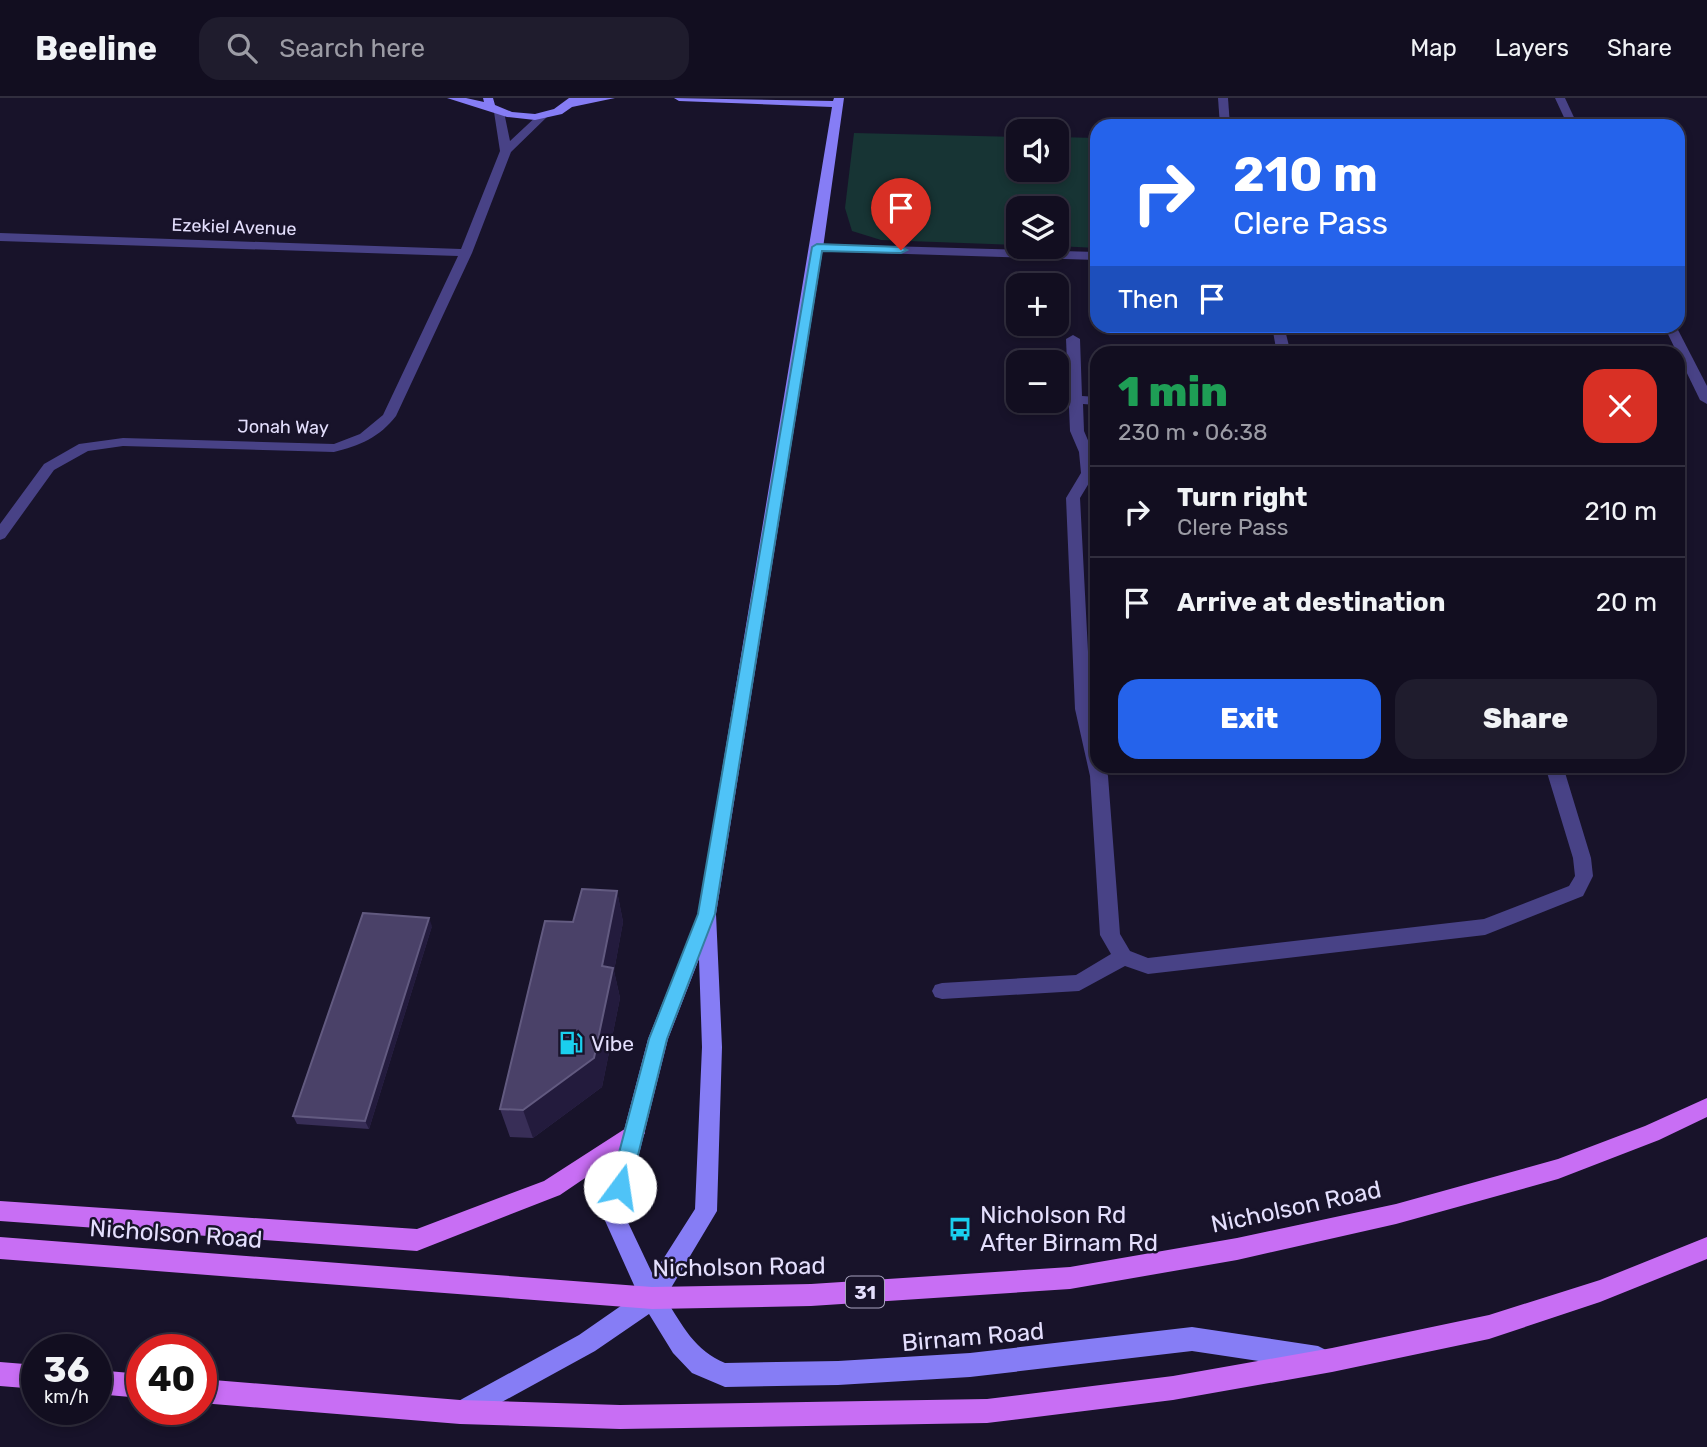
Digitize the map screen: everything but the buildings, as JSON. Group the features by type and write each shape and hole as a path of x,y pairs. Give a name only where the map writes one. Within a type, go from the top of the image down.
{"main road":[{"name":"Nicholson Road","path":"0,1248 652,1298 811,1296 1070,1278 1237,1248 1395,1214 1558,1169 1652,1133 1707,1107"},
{"path":"0,1211 416,1240 552,1188 634,1133"},
{"path":"217,1392 460,1412 734,1417 987,1410 1173,1388 1332,1360 1489,1326 1600,1292 1707,1248"},
{"path":"0,1374 21,1376"}],"street":[{"path":"452,98 527,117 544,115 573,101 610,98"},
{"path":"679,98 839,101"},
{"path":"1223,98 1224,119"},
{"path":"1560,98 1570,119"},
{"name":"Birnam Road","path":"460,1412 587,1343 652,1298 706,1211 712,1048 707,914 839,101"},
{"path":"492,106 506,151"},
{"name":"Jonah Way","path":"0,534 49,467 84,447 123,442 334,448 358,441 379,429 389,416 466,253 506,151 544,115"},
{"name":"Ezekiel Avenue","path":"0,237 466,253"},
{"path":"817,247 1090,256"},
{"path":"1073,339 1077,431 1086,452 1088,473 1073,498 1083,709 1090,726"},
{"path":"1685,356 1707,400"},
{"path":"1076,400 1090,401"},
{"path":"1099,773 1110,935 1123,957 1148,966 1485,927 1576,891 1584,876 1582,858 1556,773"},
{"name":"Birnam Road","path":"707,914 658,1039 613,1214 652,1298 681,1345 700,1365 725,1375 838,1373 970,1365 1192,1339 1332,1360"},
{"path":"942,991 1079,983 1123,957"}],"green space":[{"path":"854,133 1006,137 1006,182 1069,182 1069,137 1090,138 1090,248 1069,247 1069,196 1006,196 1006,245 881,240 852,231 845,208"}],"place":[{"name":"Vibe","path":"571,1043"},
{"name":"Nicholson Rd After Birnam Rd","path":"960,1229"}],"route":[{"path":"620,1187 658,1039 707,914 817,247 901,250"}]}
